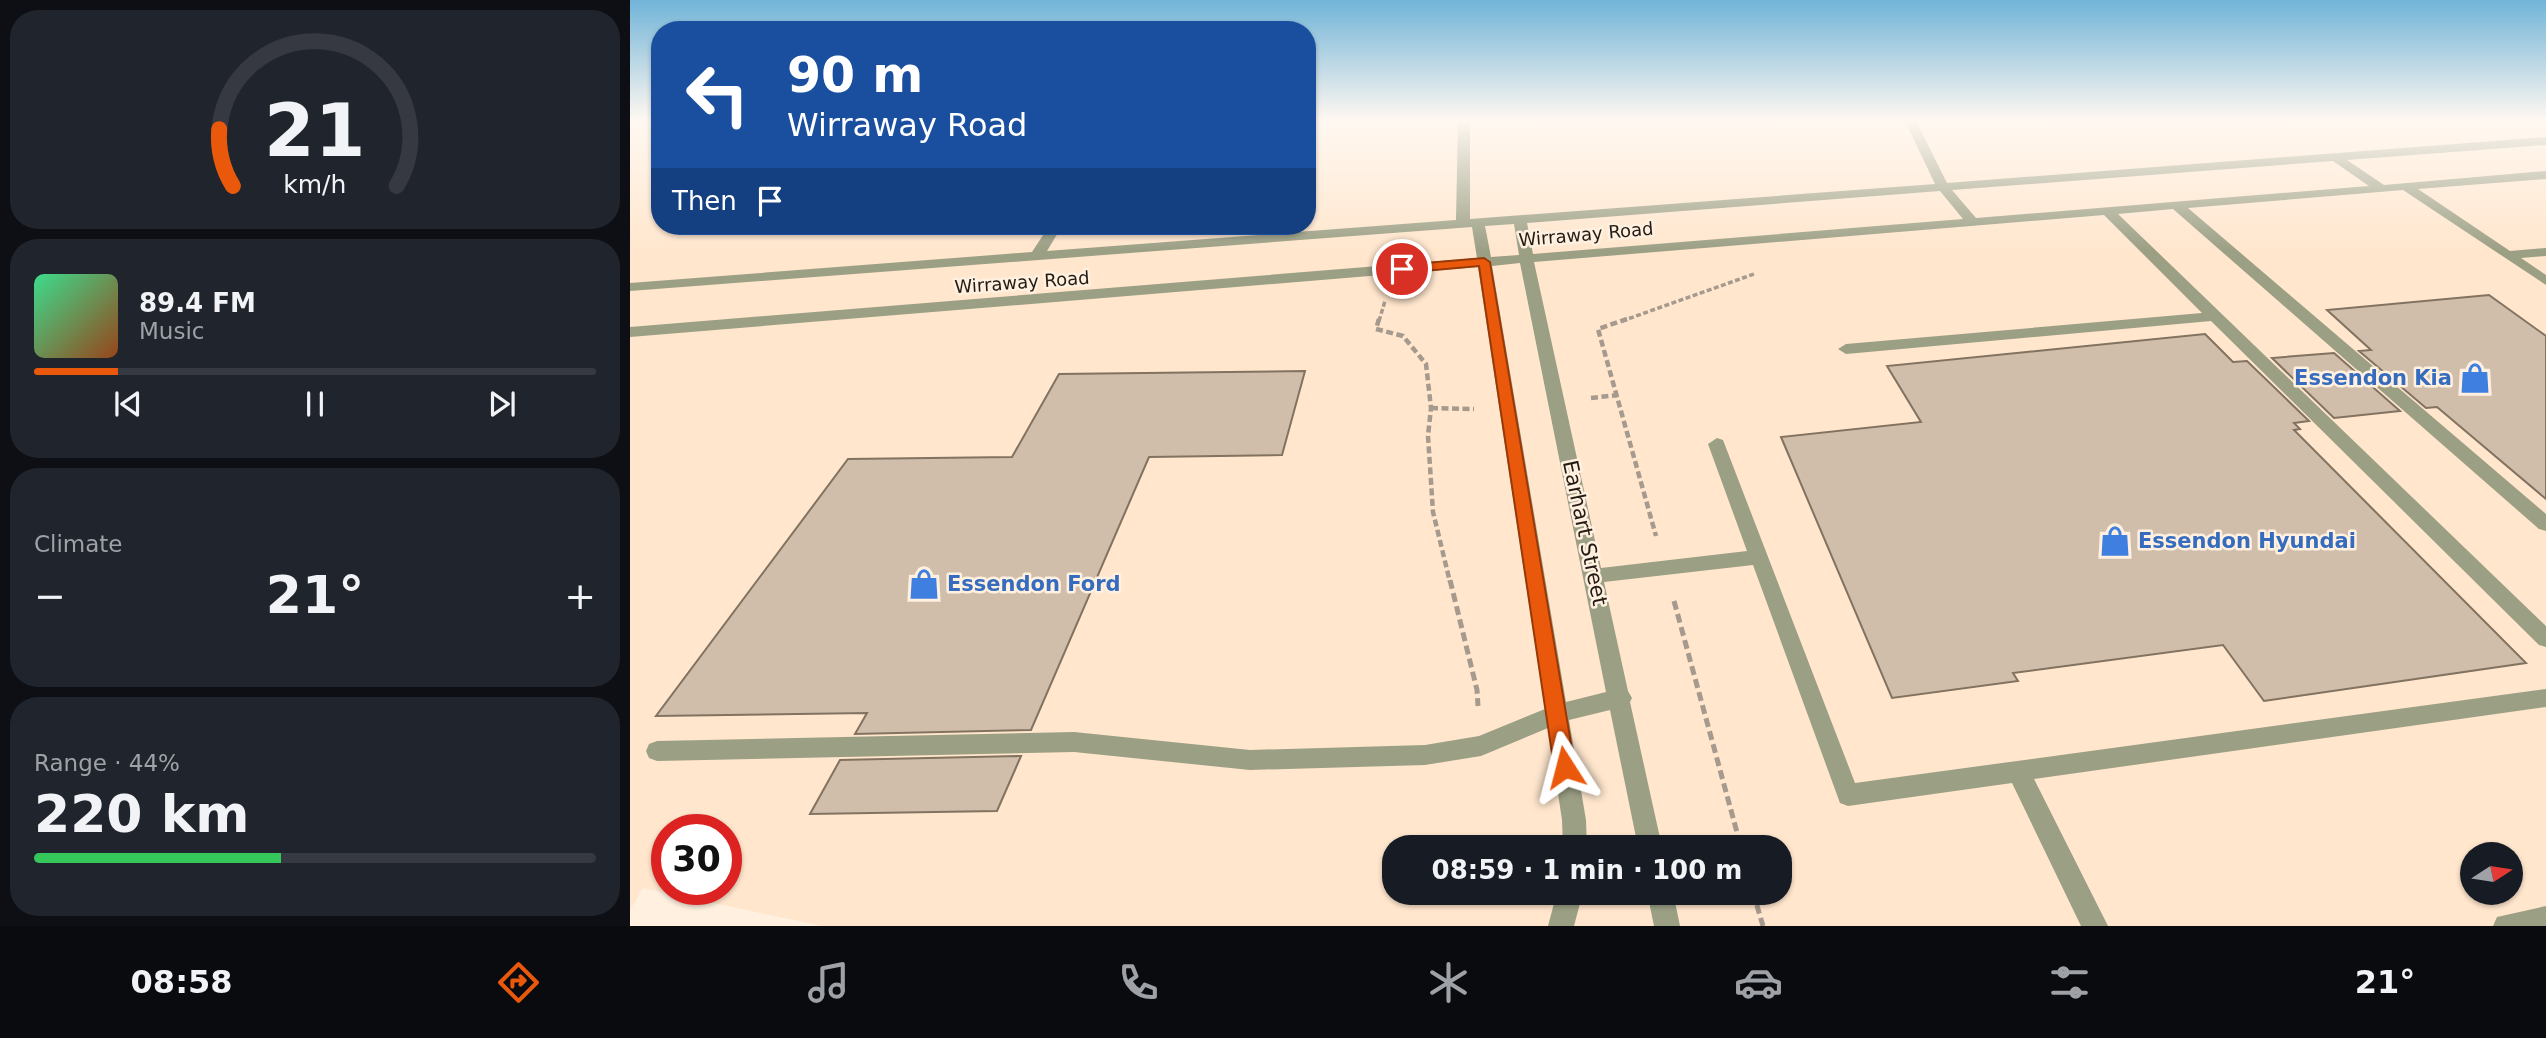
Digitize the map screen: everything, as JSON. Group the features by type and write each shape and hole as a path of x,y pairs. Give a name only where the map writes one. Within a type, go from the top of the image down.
{"street":[{"path":"1467,164 1471,222 1484,262 1575,835"},
{"path":"1932,164 1942,186 1973,222"},
{"name":"Wirraway Road","path":"1316,234 2237,164"},
{"path":"2346,164 2379,187"},
{"name":"Wirraway Road","path":"630,332 2546,175"},
{"path":"2403,185 2546,281"},
{"path":"2176,205 2546,524"},
{"path":"2107,211 2546,639"},
{"name":"Earhart Street","path":"1520,219 1648,835"},
{"path":"1037,256 1050,235"},
{"name":"Wirraway Road","path":"630,288 1305,235"},
{"path":"2508,256 2546,252"},
{"path":"1846,349 2214,316"},
{"path":"1717,444 1848,795 2546,698"},
{"path":"1595,576 1760,557"},
{"path":"657,751 1074,742 1250,760 1425,755 1481,746 1556,714 1621,698"},
{"path":"2018,771 2095,926"},
{"path":"1561,926 1566,905"},
{"path":"1569,905 1570,926"},
{"path":"1663,905 1667,926"},
{"path":"2506,926 2546,919"}],"path":[{"path":"1738,835 1598,329 1758,273"},
{"path":"1387,295 1376,330 1403,336 1426,364 1431,408 1428,436 1433,512 1477,690 1481,746"},
{"path":"1757,905 1763,926"}],"shaded area":[{"path":"630,164 651,164 651,235 1316,235 1316,164 2546,164 2546,926 822,926 723,905 742,905 742,814 651,814 651,890 643,888 630,910"}],"building":[{"name":"Essendon Kia","path":"2489,295 2546,336 2546,499 2437,407 2426,408 2359,351 2371,350 2327,310"},
{"name":"Essendon Hyundai","path":"2205,334 2233,362 2247,361 2309,421 2294,423 2300,429 2294,430 2526,663 2264,701 2223,645 2013,673 2018,681 1892,698 1781,437 1921,422 1887,366"},
{"path":"2334,353 2400,411 2334,418 2272,358"},
{"name":"Essendon Ford","path":"1305,371 1282,455 1149,457 1031,730 855,734 867,713 656,716 848,459 1012,457 1059,374"},
{"path":"1021,756 997,811 810,814 840,760"}],"place":[{"name":"Essendon Kia","path":"2475,378"},
{"name":"Essendon Hyundai","path":"2115,541"},
{"name":"Essendon Ford","path":"924,584"}],"route":[{"path":"1402,269 1484,262 1565,767"}]}
